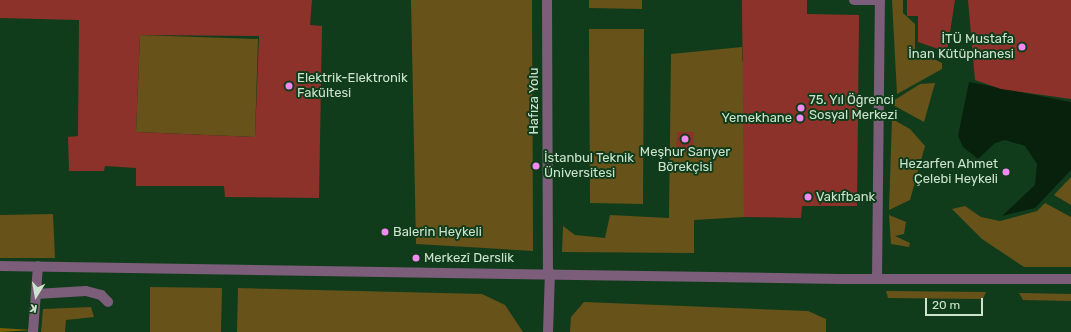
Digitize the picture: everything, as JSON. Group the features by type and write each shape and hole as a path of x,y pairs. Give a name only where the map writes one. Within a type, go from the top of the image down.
{"street":[{"name":"Hafıza Yolu","path":"547,0 548,332"},
{"path":"854,0 880,0 877,278"},
{"path":"0,266 877,278 1071,279"},
{"path":"33,332 38,266"},
{"path":"36,294 86,291 101,295 108,302"}],"shaded area":[{"path":"411,0 532,0 533,251 416,244"},
{"path":"589,0 642,0 642,9 589,8"},
{"path":"892,0 903,0 903,13 915,24 915,50 942,63 942,69 897,94"},
{"path":"589,29 644,29 643,204 590,203"},
{"path":"140,35 258,39 255,137 136,132"},
{"path":"742,47 742,61 754,61 745,157 744,217 694,220 694,253 562,252 563,226 575,235 605,238 610,215 669,218 671,54"},
{"path":"969,82 1071,102 1071,170 1035,208 1002,216 1035,185 1037,164 1025,146 1005,140 995,143 978,159 963,147 958,136"},
{"path":"935,83 924,122 893,105 893,101 920,84"},
{"path":"892,119 910,129 925,146 910,200 889,210"},
{"path":"1071,177 1071,205 1054,195"},
{"path":"1045,203 1071,217 1071,267 1024,267 982,239 952,209 965,206 981,217 1000,221 1037,211"},
{"path":"53,214 55,258 0,258 0,215"},
{"path":"889,215 906,222 904,234 895,236 910,243 909,247 891,244"},
{"path":"150,287 222,288 221,332 150,332"},
{"path":"238,288 482,294 505,305 523,332 237,332"},
{"path":"886,291 986,292 983,299 888,298"},
{"path":"1019,293 1071,294 1071,301 1023,300"},
{"path":"584,302 808,311 826,319 826,332 570,332 571,317"},
{"path":"91,307 94,317 66,320 65,332 41,332 43,309"},
{"path":"0,328 33,330 0,332"}],"building":[{"name":"Elektrik-Elektronik Fakültesi","path":"0,0 312,0 310,25 322,26 319,198 225,197 224,186 136,186 136,168 105,166 104,171 69,171 68,137 78,136 79,20 0,18","holes":["140,35 259,36 255,137 136,132"]},
{"name":"75. Yıl Öğrenci Sosyal Merkezi","path":"742,0 807,0 807,14 859,15 857,206 802,206 801,218 744,217"},
{"path":"907,0 955,0 947,52 918,42 918,16 907,16"},
{"name":"İTÜ Mustafa İnan Kütüphanesi","path":"968,0 1071,0 1071,99 1001,89 975,80"},
{"name":"Meşhur Sarıyer Börekçisi","path":"677,132 694,132 693,151 676,151"}],"place":[{"name":"İTÜ Mustafa İnan Kütüphanesi","path":"1022,47"},
{"name":"Elektrik-Elektronik Fakültesi","path":"289,86"},
{"name":"75. Yıl Öğrenci Sosyal Merkezi","path":"801,108"},
{"name":"Yemekhane","path":"800,118"},
{"name":"Meşhur Sarıyer Börekçisi","path":"685,139"},
{"name":"İstanbul Teknik Üniversitesi","path":"536,166"},
{"name":"Hezarfen Ahmet Çelebi Heykeli","path":"1006,172"},
{"name":"Vakıfbank","path":"808,197"},
{"name":"Balerin Heykeli","path":"385,232"},
{"name":"Merkezî Derslik","path":"416,258"}]}
